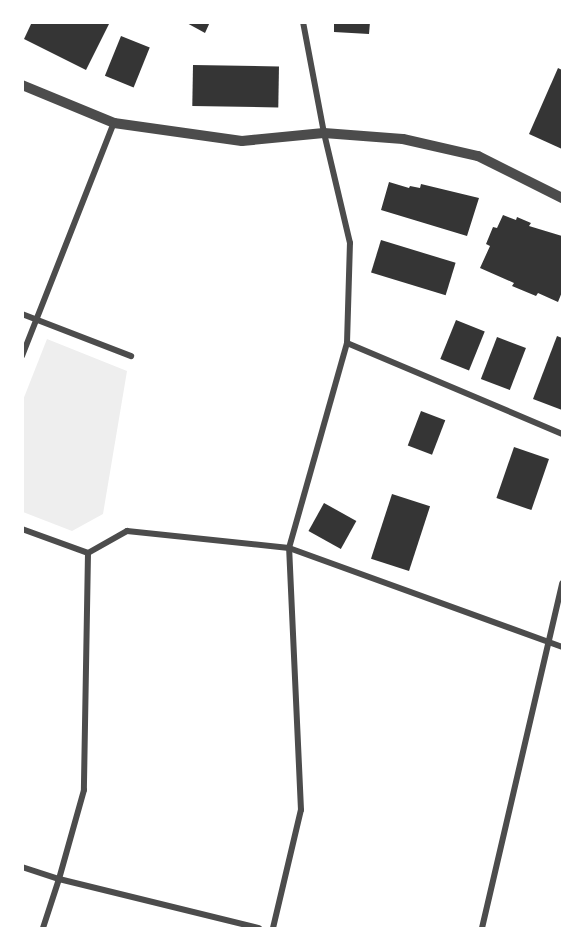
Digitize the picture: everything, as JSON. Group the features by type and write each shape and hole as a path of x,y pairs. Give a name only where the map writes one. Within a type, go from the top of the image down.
{"street":[{"path":"273,928 301,810 289,548 347,343 350,243 324,133 303,22"},
{"path":"22,85 114,123 242,141 324,133 403,139 478,156 562,198"},
{"path":"22,356 114,123"},
{"path":"22,314 131,356"},
{"path":"347,343 562,434"},
{"path":"22,530 88,553 127,531 289,548 562,647"},
{"path":"43,928 84,790 88,553"},
{"path":"482,928 562,583"},
{"path":"22,867 59,879 259,928"}],"shaded area":[{"path":"47,339 127,371 103,514 72,531 23,512 23,400"}],"building":[{"path":"32,22 110,22 86,70 24,39"},
{"path":"185,22 210,22 205,33"},
{"path":"334,22 370,22 369,34 334,32"},
{"path":"121,36 150,48 134,87 105,76"},
{"path":"193,65 279,67 278,107 192,106"},
{"path":"558,68 562,70 562,149 529,134"},
{"path":"389,182 409,188 410,186 420,188 421,184 479,198 467,236 381,210"},
{"path":"503,215 516,220 517,217 531,223 529,226 562,236 562,292 558,302 538,293 536,296 512,286 514,283 480,268 490,246 486,244 493,227 497,228"},
{"path":"381,240 456,263 446,295 371,273"},
{"path":"456,320 485,332 469,371 440,359"},
{"path":"557,336 562,338 562,410 533,399"},
{"path":"497,337 526,348 510,390 481,379"},
{"path":"421,411 445,420 432,455 408,446"},
{"path":"514,447 549,459 531,510 496,498"},
{"path":"392,494 430,506 409,571 371,559"},
{"path":"324,503 356,521 341,549 308,531"}]}
